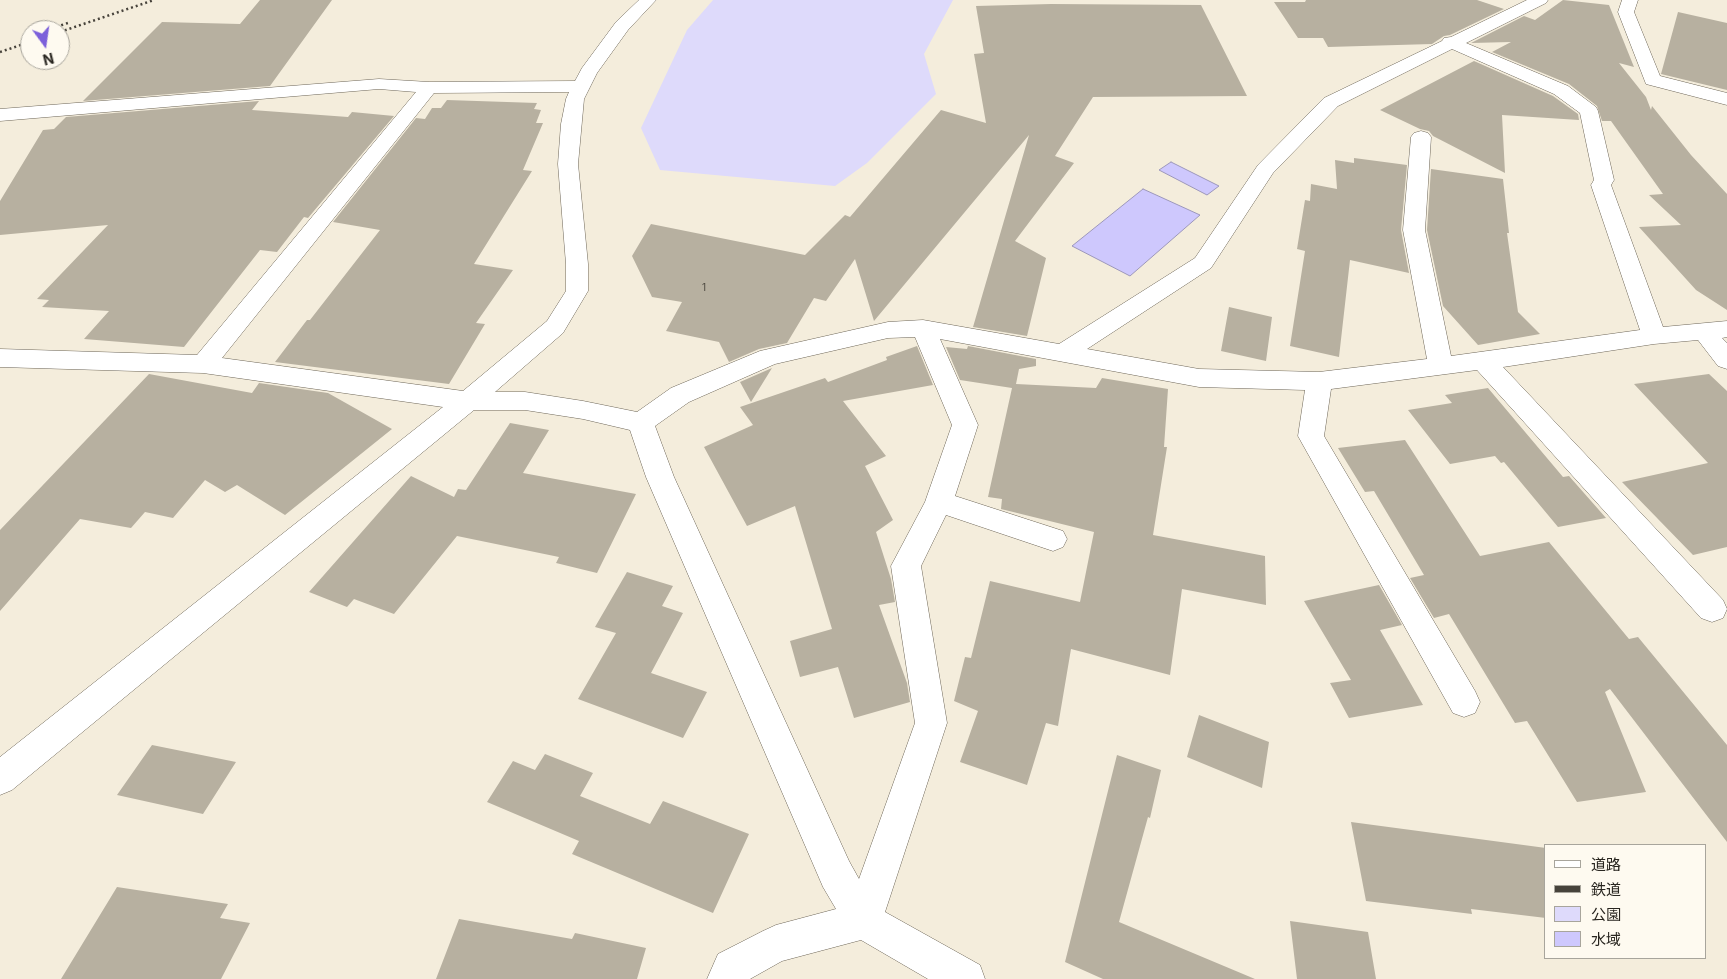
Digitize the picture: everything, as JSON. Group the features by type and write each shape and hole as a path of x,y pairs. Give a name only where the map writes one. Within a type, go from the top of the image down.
{"street":[{"path":"0,778 468,401 555,327 577,291 577,264 568,164 575,99 580,86 622,26 648,0"},
{"path":"1063,353 1203,263 1265,169 1331,102 1450,42 1540,0"},
{"path":"1630,0 1626,12 1652,80 1727,99"},
{"path":"1450,42 1561,90 1589,112 1604,180 1602,185 1654,336"},
{"path":"0,115 379,84 429,88 580,86"},
{"path":"203,364 429,88"},
{"path":"1421,137 1414,230 1441,366"},
{"path":"863,921 930,723 906,566 939,502 965,425 923,328"},
{"path":"0,358 203,364 468,401 525,401 583,410 641,423 680,395 769,358 888,330 923,328 1199,378 1319,381 1483,361 1654,336 1716,330 1727,360"},
{"path":"0,375 32,359"},
{"path":"1483,361 1712,609"},
{"path":"1319,381 1311,436 1464,702"},
{"path":"641,423 660,477 836,874 863,921 959,977"},
{"path":"939,502 1053,539"},
{"path":"726,979 732,968 776,944 863,921"}],"green space":[{"path":"713,0 953,0 924,54 936,94 867,163 835,186 660,170 641,128 687,30"}],"water":[{"path":"1171,162 1219,186 1207,195 1159,170"},
{"path":"1143,189 1200,215 1130,276 1072,246"}],"building":[{"path":"260,0 332,0 270,86 83,101 162,22 240,24"},
{"path":"1306,0 1477,0 1504,9 1450,35 1444,36 1432,44 1328,47 1323,38 1298,38 1274,2 1305,2"},
{"path":"1563,0 1609,5 1634,67 1619,63 1646,97 1651,110 1652,106 1691,155 1727,194 1727,310 1696,290 1639,227 1681,225 1649,195 1663,194 1611,121 1602,121 1597,106 1569,84 1492,52 1511,42 1471,43 1524,16 1535,20"},
{"path":"1051,4 1201,5 1247,96 1093,97 1055,156 1074,163 1015,241 1046,258 1027,336 973,327 1029,135 874,321 855,259 826,301 814,298 787,343 759,349 729,362 719,342 666,331 682,302 652,297 632,256 651,224 805,255 845,215 850,217 941,110 986,123 974,54 984,53 976,6"},
{"path":"1678,12 1727,23 1727,90 1661,74"},
{"path":"1474,61 1553,96 1578,114 1579,120 1502,115 1505,173 1433,136 1429,131 1420,129 1380,110"},
{"path":"447,100 537,103 534,109 541,110 536,123 543,123 523,170 532,171 474,264 513,270 476,323 485,324 449,384 275,362 380,230 333,222 416,118 425,119 432,108 441,108"},
{"path":"259,101 252,110 348,117 352,112 394,116 308,218 304,217 277,252 260,250 184,347 84,339 109,311 42,307 49,300 37,299 108,225 0,235 0,201 43,130 54,129 66,117"},
{"path":"1354,158 1407,165 1401,230 1409,273 1350,260 1339,357 1290,346 1305,251 1297,249 1305,200 1310,201 1311,184 1337,189 1335,160 1354,163"},
{"path":"1431,169 1503,179 1509,233 1507,233 1518,312 1540,334 1478,345 1443,306 1427,230"},
{"path":"1229,307 1272,317 1266,361 1221,351"},
{"path":"917,346 933,385 843,401 886,456 865,466 893,520 876,532 891,579 895,602 879,605 907,683 910,702 854,718 838,667 800,677 790,641 832,629 795,506 747,526 704,447 753,425 740,407 825,378 828,382 887,360 886,357"},
{"path":"968,346 1036,359 1036,366 1019,369 1016,384 1096,388 1102,378 1168,389 1164,447 1167,447 1153,535 1265,556 1266,605 1182,589 1170,675 1071,649 1058,726 1046,723 1027,785 960,762 978,711 954,701 965,657 971,658 990,581 1080,602 1094,532 1001,509 1002,499 988,497 1012,388 960,380 946,347 967,349"},
{"path":"772,368 751,402 740,382"},
{"path":"149,374 252,393 259,383 328,393 392,429 285,515 237,485 225,492 205,480 173,518 145,512 131,528 80,519 0,611 0,530"},
{"path":"1709,374 1727,391 1727,547 1693,555 1622,482 1708,463 1634,384"},
{"path":"1488,388 1563,477 1569,476 1606,518 1558,527 1504,462 1501,463 1495,456 1450,464 1408,410 1452,403 1445,395"},
{"path":"510,423 549,430 523,473 636,494 597,573 556,563 559,557 457,536 394,614 354,599 347,607 309,592 411,476 454,497 458,489 466,490"},
{"path":"1405,440 1480,556 1549,542 1629,639 1638,637 1727,745 1727,842 1610,689 1605,692 1646,792 1577,802 1527,721 1515,723 1449,614 1434,618 1410,578 1424,575 1374,491 1365,492 1338,448"},
{"path":"627,572 673,586 662,606 683,613 651,673 707,692 683,738 578,699 616,633 595,627"},
{"path":"1379,585 1402,625 1380,630 1423,705 1349,718 1330,683 1351,680 1304,601"},
{"path":"1199,715 1269,742 1262,788 1187,757"},
{"path":"152,745 236,762 203,814 117,795"},
{"path":"545,754 593,773 580,796 650,824 663,801 749,834 713,913 572,854 579,841 487,802 513,761 535,770"},
{"path":"1117,755 1161,770 1150,818 1148,817 1119,922 1255,979 1103,979 1065,962"},
{"path":"1351,822 1544,848 1544,918 1471,909 1472,914 1366,901"},
{"path":"117,887 228,904 220,918 250,923 221,979 61,979"},
{"path":"459,919 572,939 575,933 646,948 637,979 436,979"},
{"path":"1290,921 1368,932 1376,979 1297,979"}],"railway":[{"path":"70,29 154,0"},
{"path":"0,52 20,45"}]}
